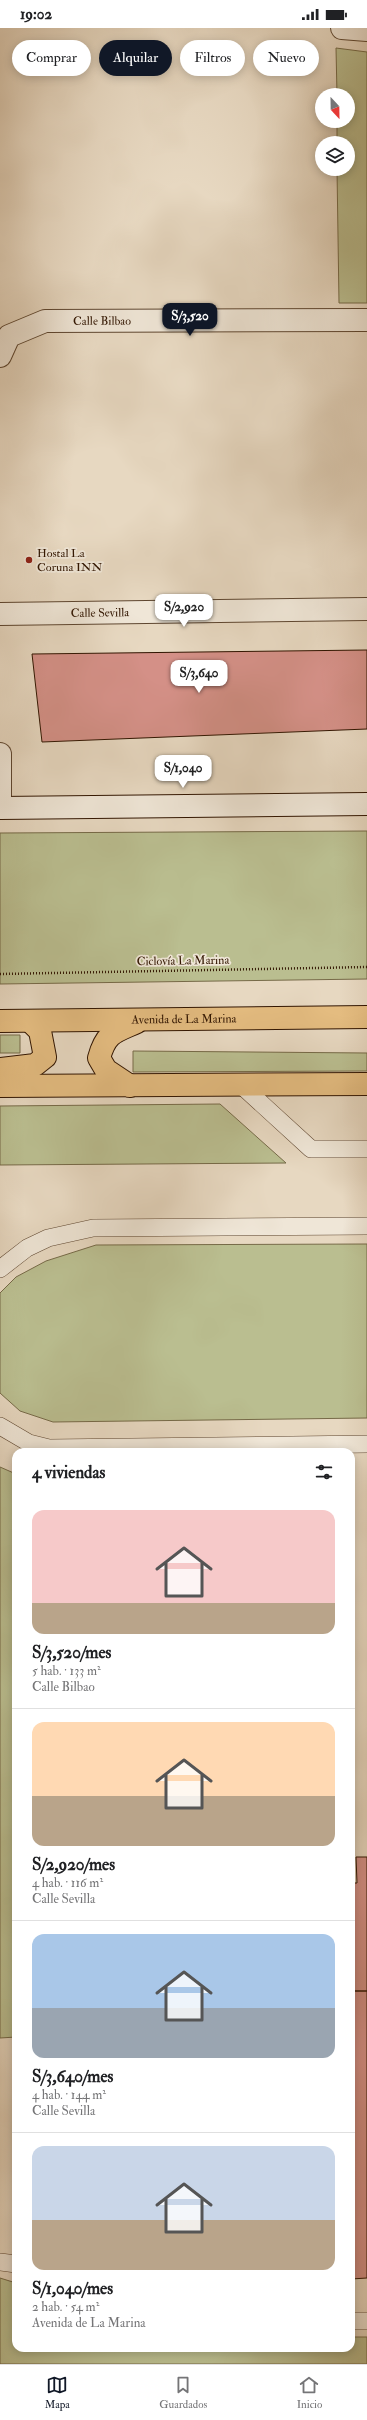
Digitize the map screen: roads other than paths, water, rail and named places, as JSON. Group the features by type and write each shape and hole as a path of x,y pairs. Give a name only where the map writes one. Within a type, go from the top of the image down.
{"main road":[{"name":"Avenida de La Marina","path":"0,1021 146,1018 367,1017"},
{"path":"130,1086 106,1070 100,1058 104,1043 110,1035 146,1018"},
{"path":"0,1069 35,1065 45,1057 40,1031 30,1021"},
{"path":"0,1086 367,1084"}],"street":[{"path":"342,28 367,30"},
{"name":"Calle Bilbao","path":"0,356 9,336 45,321 367,320"},
{"name":"Calle Sevilla","path":"0,614 367,609"},
{"path":"0,754 0,808 367,804"}],"lane":[{"path":"241,1085 312,1149 367,1149"},
{"path":"3,1265 48,1238 93,1228 367,1226"},
{"path":"0,1426 29,1443 62,1448 367,1444"},
{"path":"0,2262 12,2264"},
{"path":"355,2321 367,2321"}],"place":[{"name":"Hostal La Coruna INN","path":"29,560"}]}
